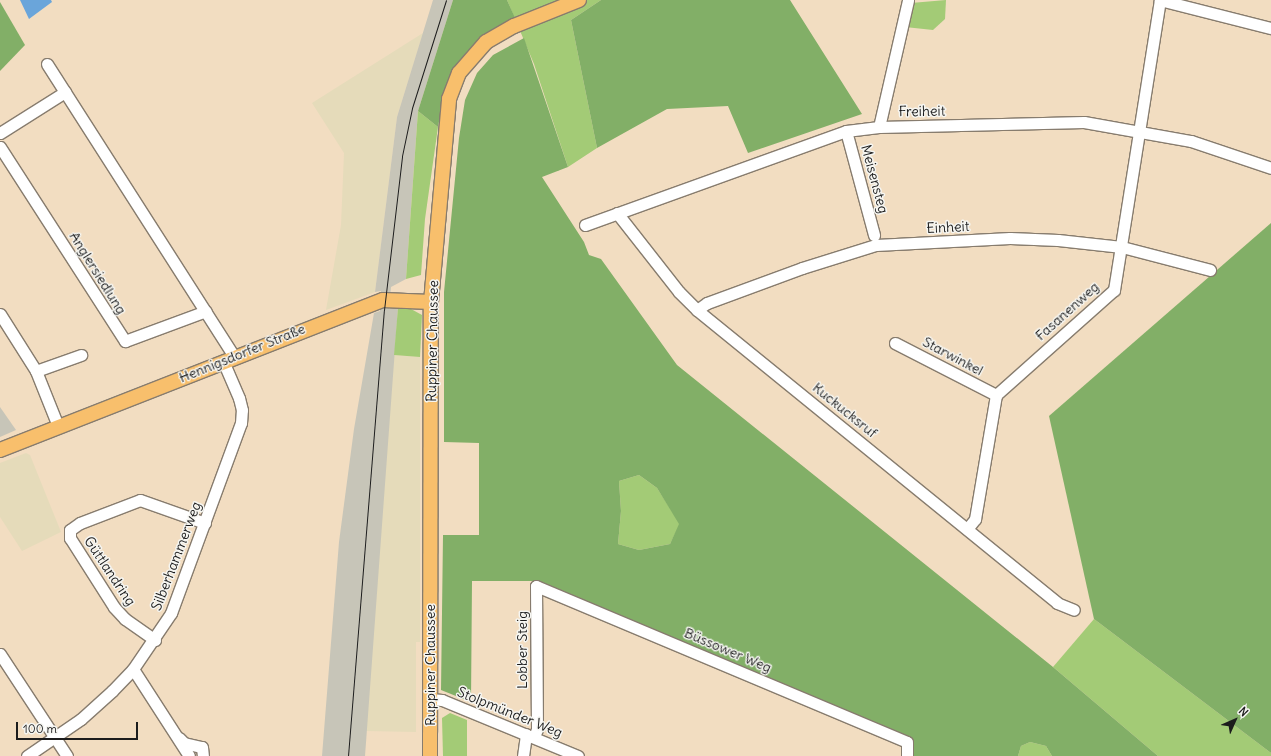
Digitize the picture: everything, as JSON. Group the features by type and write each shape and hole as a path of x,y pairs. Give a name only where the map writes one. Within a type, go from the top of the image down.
{"main road":[{"name":"Ruppiner Chaussee","path":"430,756 431,302 446,113 455,80 472,55 486,42 505,31 579,0"},
{"name":"Hennigsdorfer Straße","path":"0,450 228,359 383,300 431,302"}],"street":[{"path":"879,127 908,0"},
{"path":"1160,0 1271,28"},
{"name":"Fasanenweg","path":"996,395 1114,290 1122,248 1160,0"},
{"path":"47,64 206,311 228,359"},
{"path":"0,133 64,92"},
{"name":"Freiheit","path":"585,225 846,131 879,127 1084,122 1139,131 1191,142 1271,168"},
{"name":"Meisensteg","path":"846,131 874,235"},
{"name":"Anglersiedlung","path":"0,147 125,341 206,311"},
{"name":"Kuckucksruf","path":"617,213 674,287 697,310 1057,602 1074,610"},
{"name":"Einheit","path":"697,310 707,303 802,268 876,245 1010,238 1058,240 1122,248 1210,270"},
{"path":"0,314 36,371 58,426"},
{"name":"Starwinkel","path":"895,342 996,395"},
{"path":"36,371 81,355"},
{"name":"Silberhammerweg","path":"27,756 91,711 133,669 141,655 155,640 180,594 241,423 242,410 228,359"},
{"path":"967,529 975,519 996,395"},
{"name":"Güttlandring","path":"155,640 125,619 114,607 70,538 70,530 80,523 140,500 205,522"},
{"name":"Lobber Steig","path":"523,756 530,736 537,728 536,586"},
{"name":"Büssower Weg","path":"536,586 907,742 907,756"},
{"path":"0,654 56,737 67,756"},
{"path":"133,669 179,738 189,756"},
{"name":"Stolpmünder Weg","path":"430,699 442,700 578,756"},
{"path":"179,738 184,742 202,747 203,756"}],"shaded area":[{"path":"433,0 453,0 418,111 406,279 391,287 389,309 398,308 365,756 322,756 339,542 354,429 374,313 380,311 381,291 375,292 397,117"},
{"path":"423,33 397,117 375,292 326,310 341,225 344,153 312,103"},
{"path":"394,355 420,357 420,642 416,642 416,732 366,731"},
{"path":"0,407 16,430 0,437"},
{"path":"26,453 30,455 61,532 22,551 0,517 0,463"}],"green space":[{"path":"453,0 507,0 516,20 484,35 454,68 443,100 438,127 418,111"},
{"path":"507,0 601,0 571,20 597,148 568,167 534,64"},
{"path":"601,0 790,0 862,114 748,153 728,106 667,109 597,148 571,20"},
{"path":"946,0 945,19 933,30 905,27 911,3"},
{"path":"0,2 25,45 0,71"},
{"path":"524,38 568,167 542,177 584,242 589,255 601,259 677,365 1053,667 1158,756 1052,756 1046,746 1030,742 1021,746 1018,756 910,756 907,742 536,586 533,581 472,581 471,702 441,690 443,535 479,535 479,443 444,442 444,292 459,138 465,100 477,73 493,55","holes":["639,475 657,488 679,524 670,544 639,550 618,544 621,511 619,481"]},
{"path":"418,111 438,127 425,219 421,275 406,279"},
{"path":"1271,223 1271,753 1094,619 1049,416"},
{"path":"398,308 411,309 422,315 420,357 394,355"},
{"path":"639,475 657,488 680,524 670,544 639,550 618,544 621,511 619,481"},
{"path":"1094,619 1271,753 1271,756 1158,756 1053,667"},
{"path":"450,713 467,720 467,756 443,756 442,718"},
{"path":"1030,742 1046,746 1052,756 1018,756 1021,746"}],"water":[{"path":"20,0 51,0 52,2 29,19"}],"tram line":[{"path":"348,756 384,310 402,156 412,108 446,0"}]}
